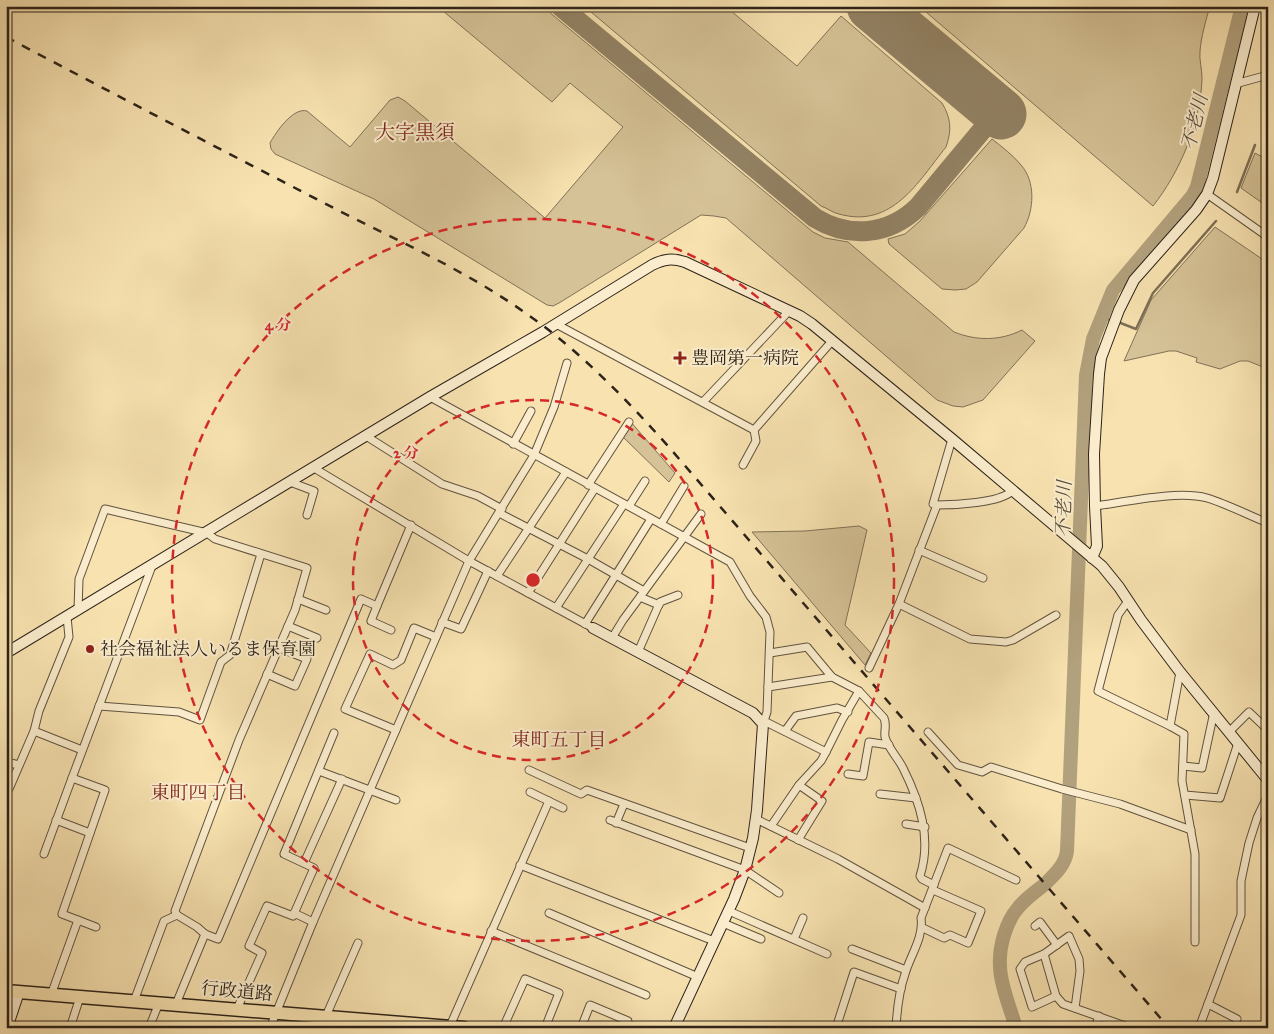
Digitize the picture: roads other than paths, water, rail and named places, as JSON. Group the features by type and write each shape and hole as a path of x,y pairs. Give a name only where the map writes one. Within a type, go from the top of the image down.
{"highway":[{"name":"行政道路","path":"12,992 326,1016 371,1024 464,1028"}],"street":[{"path":"1089,555 1097,546 1094,506 1095,448 1098,374 1101,358 1109,333 1134,280 1186,221 1206,194 1213,178 1255,6"},
{"path":"1235,84 1268,75"},
{"path":"1206,194 1268,237"},
{"path":"6,653 652,265 666,259 674,259 685,262 789,311 812,324 1089,555 1110,576 1180,672 1268,780"},
{"path":"702,402 789,311"},
{"path":"556,324 754,430"},
{"path":"754,430 832,341"},
{"path":"270,1028 313,922 469,561 534,455 554,408 567,363"},
{"path":"430,397 730,562 750,596 766,617 770,632 767,712 764,722 756,819 750,848 745,870 723,923 674,1028"},
{"path":"513,444 531,411"},
{"path":"528,593 559,544 629,422"},
{"path":"743,465 756,441 754,430"},
{"path":"366,436 442,484 478,496 529,528 616,575 659,604"},
{"path":"936,505 933,504 952,439"},
{"path":"314,468 469,561 753,713 764,722 826,752"},
{"path":"497,576 566,472"},
{"path":"556,608 588,559 644,481"},
{"path":"290,482 314,491 307,515"},
{"path":"662,524 684,486"},
{"path":"936,505 964,504 1002,497 1012,491"},
{"path":"1094,506 1186,495 1206,498 1268,523"},
{"path":"869,668 899,604 936,505"},
{"path":"78,611 79,579 105,510 206,533 214,539 307,568 288,626 239,740 175,912 205,934 218,939 361,599 377,606"},
{"path":"612,638 623,620 701,514"},
{"path":"589,626 616,575 651,518"},
{"path":"391,630 372,621 411,526"},
{"path":"920,550 983,578"},
{"path":"99,706 179,712 200,720 220,662 230,655 261,554"},
{"path":"44,854 152,566"},
{"path":"442,622 461,629 488,571"},
{"path":"638,652 660,602 678,595"},
{"path":"298,599 326,610"},
{"path":"1128,601 1118,615 1098,691 1184,734 1182,781 1195,854 1195,942"},
{"path":"899,604 970,639 1006,642 1013,640 1056,615"},
{"path":"6,796 34,731 39,711 69,637 67,617"},
{"path":"288,626 317,638"},
{"path":"396,730 346,708 370,654 393,664 401,660 414,628 436,637"},
{"path":"770,653 807,647 832,677 859,691 884,718 885,737 903,767 916,798 925,827 924,862 920,876 933,888 981,911 968,943 950,935 944,938 922,928"},
{"path":"267,674 295,686 306,659 278,648"},
{"path":"1170,726 1180,672"},
{"path":"768,687 832,677"},
{"path":"771,826 799,785 821,761 859,691"},
{"path":"785,731 796,716 837,708 848,712"},
{"path":"1183,766 1202,768 1214,712"},
{"path":"1230,731 1249,712 1268,730"},
{"path":"34,731 82,750"},
{"path":"928,732 958,765 982,772 991,767 1120,804 1192,830"},
{"path":"237,1009 262,953 249,946 267,906 293,916 314,868 284,854 334,733"},
{"path":"848,774 863,776 869,742 890,744"},
{"path":"1185,795 1220,798 1238,742"},
{"path":"6,762 19,766"},
{"path":"319,770 396,800"},
{"path":"528,770 581,794 587,790 750,848"},
{"path":"72,778 105,790 62,914 96,927"},
{"path":"304,863 342,779"},
{"path":"798,840 822,800 799,785"},
{"path":"530,792 563,808"},
{"path":"880,794 916,798"},
{"path":"1199,1028 1241,915 1241,882 1249,843 1268,795"},
{"path":"450,1026 549,801"},
{"path":"624,804 613,821 745,870 779,893"},
{"path":"756,819 838,859 925,908"},
{"path":"56,820 90,833"},
{"path":"906,824 925,827"},
{"path":"896,1028 901,989 922,928 921,918 948,848 1016,880"},
{"path":"520,865 714,941"},
{"path":"728,911 828,954"},
{"path":"294,913 313,922"},
{"path":"549,913 698,977"},
{"path":"134,1001 164,922 177,915"},
{"path":"794,940 803,918"},
{"path":"51,995 78,920"},
{"path":"1035,926 1040,922 1057,945"},
{"path":"723,923 761,939"},
{"path":"491,931 646,995"},
{"path":"176,1004 205,934"},
{"path":"1056,996 1032,1006 1020,969 1025,962 1044,954 1069,936 1079,959 1080,971 1075,1008"},
{"path":"326,1016 358,943"},
{"path":"852,949 906,970"},
{"path":"1044,954 1056,996 1063,1004 1131,1028"},
{"path":"836,1028 854,972 901,989"},
{"path":"503,1028 525,978 559,993 545,1028"},
{"path":"7,1028 12,992"},
{"path":"70,1028 80,997"},
{"path":"149,1028 159,1002"},
{"path":"1208,1004 1237,1019"},
{"path":"581,1028 590,1005 628,1021 628,1028"},
{"path":"1095,1028 1099,1016"}],"waterway":[{"name":"不老川","path":"1016,1028 1000,971 1001,948 1004,935 1009,921 1016,911 1055,874 1064,861 1067,851 1086,375 1093,339 1113,290 1193,195 1197,187 1242,6"},
{"path":"1237,192 1255,145"},
{"path":"1118,322 1136,329 1153,293 1216,221"},
{"path":"1102,317 1113,321"}],"railway":[{"path":"6,37 451,267 524,312 582,358 635,410 668,446 1169,1028"}],"place":[{"name":"豊岡第一病院","path":"680,358"},
{"name":"社会福祉法人いるま保育園","path":"90,649"}],"district":[{"name":"大字黒須","path":"415,132"},
{"name":"東町五丁目","path":"559,739"},
{"name":"東町四丁目","path":"198,792"}]}
